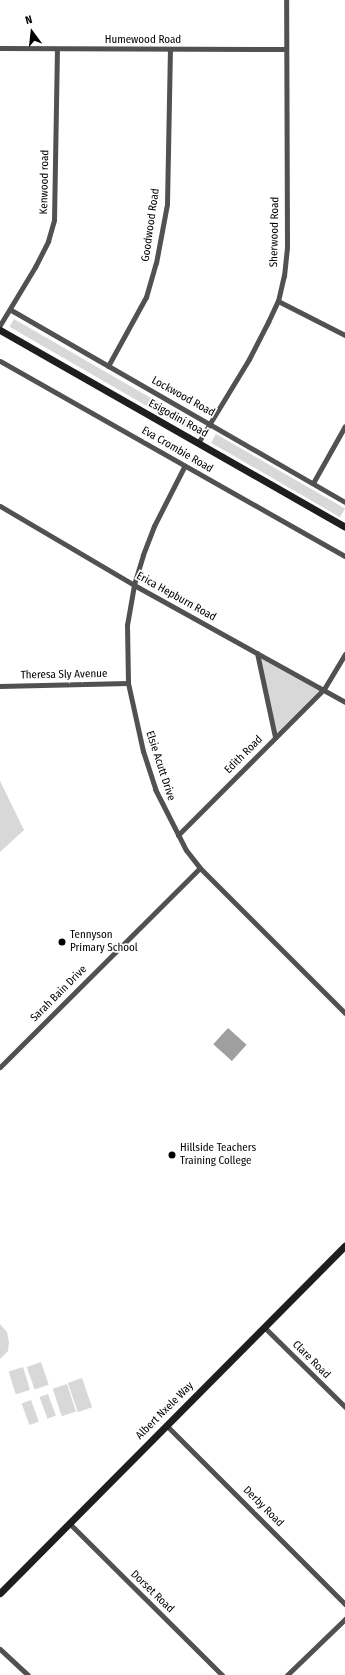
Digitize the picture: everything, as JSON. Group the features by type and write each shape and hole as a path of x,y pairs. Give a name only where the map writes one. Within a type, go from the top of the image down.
{"main road":[{"name":"Esigodini Road","path":"0,330 345,526"},
{"name":"Albert Nxele Way","path":"0,1593 345,1245"}],"street":[{"name":"Sherwood Road","path":"198,443 249,359 278,301 284,276 286,247 286,0"},
{"name":"Humewood Road","path":"0,48 170,50 286,49"},
{"name":"Kenwood road","path":"0,325 11,310 48,241 54,220 57,49"},
{"name":"Goodwood Road","path":"108,366 146,297 156,263 167,204 170,50"},
{"path":"278,301 345,335"},
{"name":"Lockwood Road","path":"11,310 211,423 345,502"},
{"name":"Eva Crombie Road","path":"0,361 184,467 345,556"},
{"path":"313,484 345,426"},
{"name":"Elsie Acutt Drive","path":"184,467 154,526 134,585 127,625 128,684 142,751 155,789 178,835 200,868 345,1013"},
{"name":"Erica Hepburn Road","path":"0,506 134,585 345,702"},
{"path":"257,653 275,737"},
{"name":"Edith Road","path":"178,835 324,689 345,654"},
{"name":"Theresa Sly Avenue","path":"0,686 128,684"},
{"name":"Sarah Bain Drive","path":"0,1067 200,868"},
{"name":"Clare Road","path":"264,1327 345,1407"},
{"name":"Derby Road","path":"167,1426 345,1604"},
{"name":"Dorset Road","path":"69,1523 222,1675"},
{"path":"287,1675 345,1619"},
{"path":"0,1649 28,1675"}],"shaded area":[{"path":"14,319 202,428 197,435 10,327"},
{"path":"216,434 345,508 340,517 211,443"},
{"path":"260,657 321,689 276,734 263,674"},
{"path":"0,781 24,830 0,852"},
{"path":"228,1028 247,1045 232,1061 213,1044"},
{"path":"0,1324 7,1332 9,1342 8,1351 0,1359"},
{"path":"41,1362 49,1385 35,1390 27,1367"},
{"path":"23,1367 30,1390 16,1394 9,1371"},
{"path":"82,1378 92,1407 78,1412 68,1383"},
{"path":"67,1384 76,1412 62,1416 53,1389"},
{"path":"48,1394 56,1416 47,1419 40,1397"},
{"path":"31,1400 39,1422 29,1425 22,1403"}],"place":[{"name":"Tennyson Primary School","path":"62,942"},
{"name":"Hillside Teachers Training College","path":"172,1155"}]}
